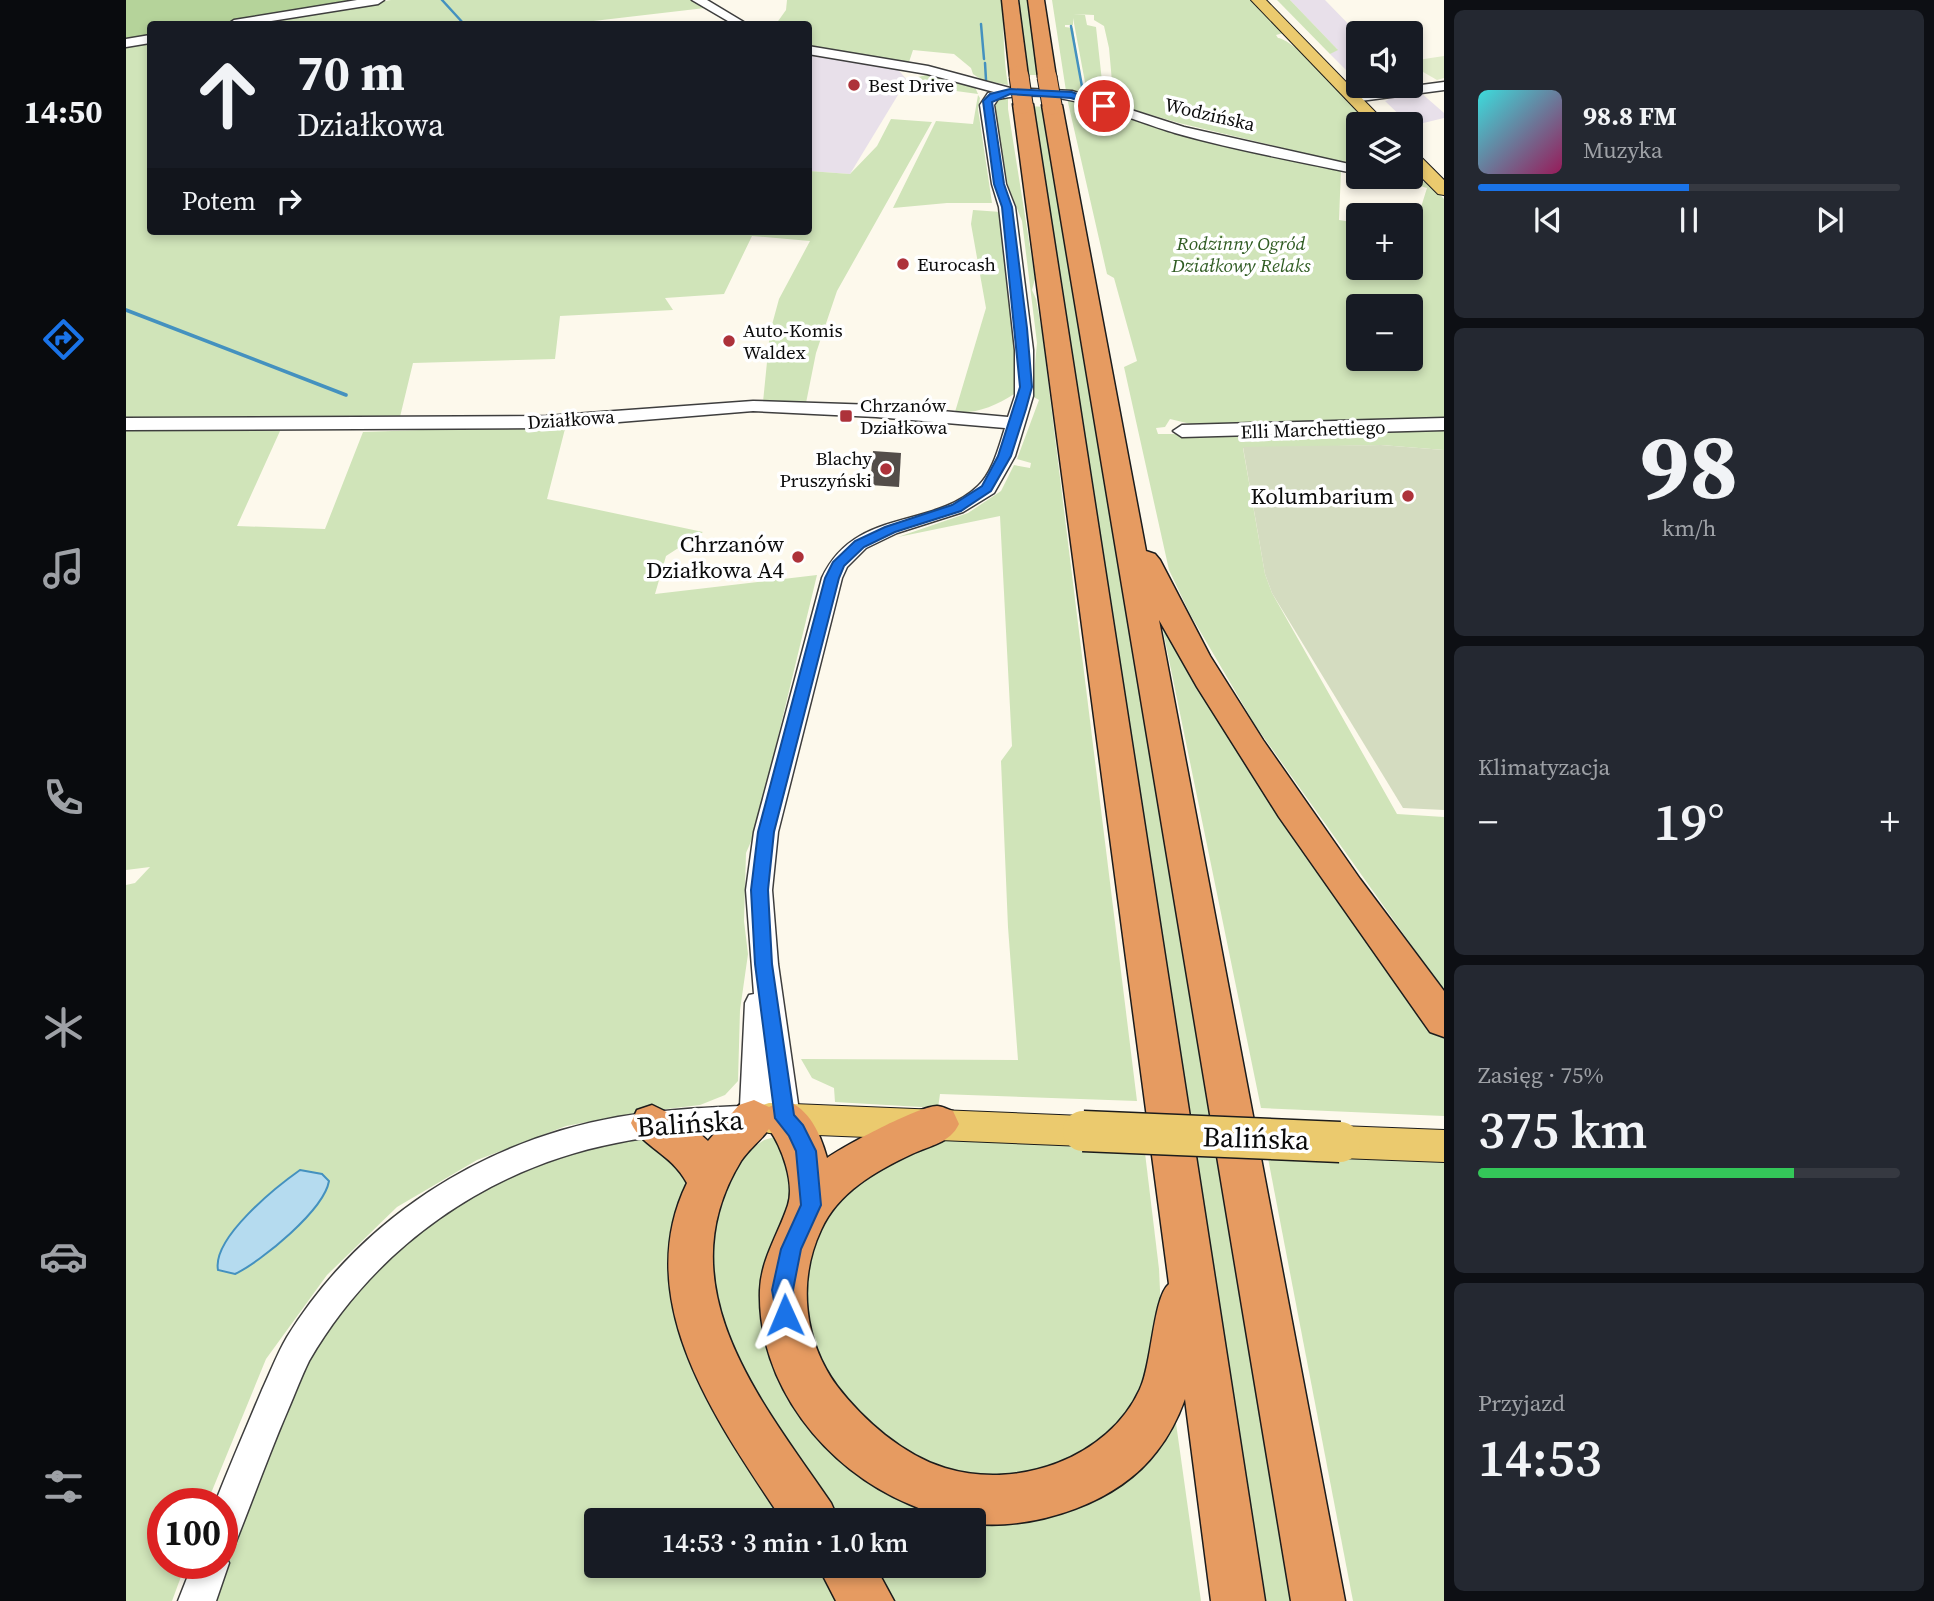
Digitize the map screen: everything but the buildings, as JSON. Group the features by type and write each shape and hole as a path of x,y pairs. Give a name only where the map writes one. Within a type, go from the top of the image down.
{"highway":[{"path":"1010,0 1017,90 1238,1601"},
{"path":"1036,0 1047,77 1318,1601"},
{"path":"1124,512 1167,609 1230,718 1312,839 1444,1021"},
{"path":"804,1508 729,1394 693,1308 690,1240 697,1207 726,1148 769,1118 797,1130 806,1151 811,1205"},
{"path":"652,1122 685,1143 699,1161 709,1182"},
{"path":"938,1124 870,1154 837,1176 811,1205 791,1249 783,1290 791,1345 812,1393 834,1423 863,1451 900,1474 945,1493 991,1500 1039,1494 1079,1482 1118,1460 1142,1433 1170,1379 1188,1258"},
{"path":"852,1578 867,1601"}],"main road":[{"path":"1258,0 1346,91"},
{"path":"1353,98 1367,112"},
{"path":"1423,177 1444,190"},
{"name":"Balińska","path":"769,1118 1444,1146"}],"street":[{"path":"252,21 378,0"},
{"path":"698,0 736,21"},
{"path":"126,43 147,40"},
{"name":"Wodzińska","path":"812,51 928,70 1017,90 1072,95 1180,130 1346,167"},
{"name":"Wodzińska","path":"972,81 993,96"},
{"path":"1423,89 1444,86"},
{"path":"769,1118 759,890 766,832 832,578 838,565 859,544 890,529 956,508 987,489 1005,456 1026,387 1007,207 999,184 987,112 987,101 993,96 1017,90"},
{"name":"Działkowa","path":"126,424 546,422 753,406 876,411 1016,423"},
{"name":"Elli Marchettiego","path":"1182,431 1444,424"},
{"name":"Balińska","path":"238,1488 301,1343 349,1279 410,1218 489,1169 570,1139 652,1122 769,1118"},
{"path":"197,1601 205,1579"}],"shaded area":[{"path":"1290,0 1325,0 1346,22 1346,70 1330,54 1337,49"},
{"path":"812,53 896,67 907,80 850,174 812,171"},
{"path":"1423,95 1444,113 1444,118 1423,123 1423,112 1396,112 1385,101 1388,100 1386,98 1423,98"}],"green space":[{"path":"126,0 366,0 242,21 147,21 147,38 126,41"},
{"path":"391,0 691,0 705,8 594,21 268,21"},
{"path":"787,0 1002,0 1008,85 982,80 954,54 913,50 909,62 812,46 812,21 778,21 786,10"},
{"path":"1017,0 1032,0 1041,75 1024,75"},
{"path":"1052,0 1252,0 1284,33 1276,35 1278,38 1312,62 1362,112 1346,112 1346,163 1179,123 1114,104 1109,48 1104,26 1094,20 1094,15 1073,14 1085,15 1087,25 1096,27 1104,99 1087,93 1073,18 1073,25 1065,27 1073,28 1082,92 1066,91"},
{"path":"1277,0 1290,0 1338,50 1330,54"},
{"path":"147,42 147,235 812,235 812,171 850,174 877,146 891,119 932,122 837,291 816,353 806,403 763,402 770,332 779,299 810,241 752,236 724,294 665,298 673,310 560,316 555,359 413,363 399,421 126,419 126,46"},
{"path":"1444,56 1444,78 1437,80 1423,72 1423,59"},
{"path":"930,74 975,87 978,94 912,85 918,77"},
{"path":"978,95 992,203 947,203 893,208 936,121 973,124"},
{"path":"1008,96 1035,279 1032,290 1042,332 1137,1101 940,1094 938,1108 835,1102 834,1088 812,1078 801,1059 1018,1060 1008,927 1001,761 1012,746 1000,516 898,537 968,513 1001,491 1014,465 1030,468 1031,463 1017,459 1039,400 1032,396 1037,343 1022,221 1008,186 994,103 998,97"},
{"name":"Rodzinny Ogród Działkowy Relaks","path":"1067,98 1120,117 1341,170 1339,220 1346,221 1346,280 1423,280 1422,203 1427,188 1423,187 1423,181 1429,183 1444,199 1444,419 1199,426 1170,419 1165,427 1156,428 1158,434 1246,434 1444,427 1444,450 1381,445 1243,448 1265,574 1272,593 1397,814 1444,817 1444,991 1255,725 1190,614 1169,570 1124,367 1137,361 1114,278 1107,274"},
{"path":"1028,106 1046,107 1218,1116 1182,1115"},
{"path":"973,210 1001,212 1017,347 1014,394 986,408 955,412 986,308 971,224"},
{"path":"566,425 547,499 703,532 666,556 655,594 817,575 755,832 746,853 744,921 748,954 740,1010 738,1081 725,1095 700,1105 566,1126 477,1160 397,1207 327,1275 266,1359 213,1488 147,1488 147,1579 180,1579 172,1601 126,1601 126,885 135,883 150,867 126,870 126,429 280,431 237,526 325,529 363,432"},
{"path":"1381,445 1444,450 1444,810 1403,808 1272,593 1265,574 1243,447"},
{"path":"1160,616 1224,730 1444,1036 1444,1116 1261,1108"},
{"path":"785,1134 797,1156 770,1341 948,1508 828,1508 741,1384 703,1270 731,1163 764,1140"},
{"path":"647,1136 688,1176 678,1210 783,1508 584,1508 584,1578 823,1578 837,1601 211,1601 219,1579 238,1579 238,1524 317,1341 417,1224 498,1176 573,1149"},
{"path":"958,1136 1145,1153 1159,1269 1162,1333 1143,1396 1100,1450 1028,1476 942,1476 874,1442 803,1340 807,1247 832,1199 891,1153"},
{"path":"1267,1153 1444,1160 1444,1601 1353,1601"},
{"path":"1187,1154 1224,1154 1298,1601 1255,1601"},
{"path":"1175,1416 1201,1601 892,1601 876,1578 986,1578 986,1508 955,1508"}],"water":[{"path":"300,1170 322,1174 329,1181 316,1206 290,1234 247,1267 235,1274 218,1270 219,1257 235,1229 276,1188"}],"waterway":[{"path":"442,0 461,21"},
{"path":"981,24 984,59"},
{"path":"1071,26 1083,92 1103,99"},
{"path":"985,63 986,80"},
{"path":"126,310 346,395"}],"place":[{"name":"Best Drive","path":"854,85"},
{"name":"Eurocash","path":"903,264"},
{"name":"Auto-Komis Waldex","path":"729,341"},
{"name":"Chrzanów Działkowa","path":"846,416"},
{"name":"Blachy Pruszyński","path":"886,469"},
{"name":"Kolumbarium","path":"1408,496"},
{"name":"Chrzanów Działkowa A4","path":"798,557"}],"route":[{"path":"785,1315 783,1290 791,1249 811,1205 806,1151 797,1130 785,1118 764,964 759,890 766,832 832,578 838,565 859,544 890,529 956,508 987,489 1005,456 1026,387 1022,328 1007,207 999,184 987,101 993,96 1010,92 1072,95 1104,106"}]}
